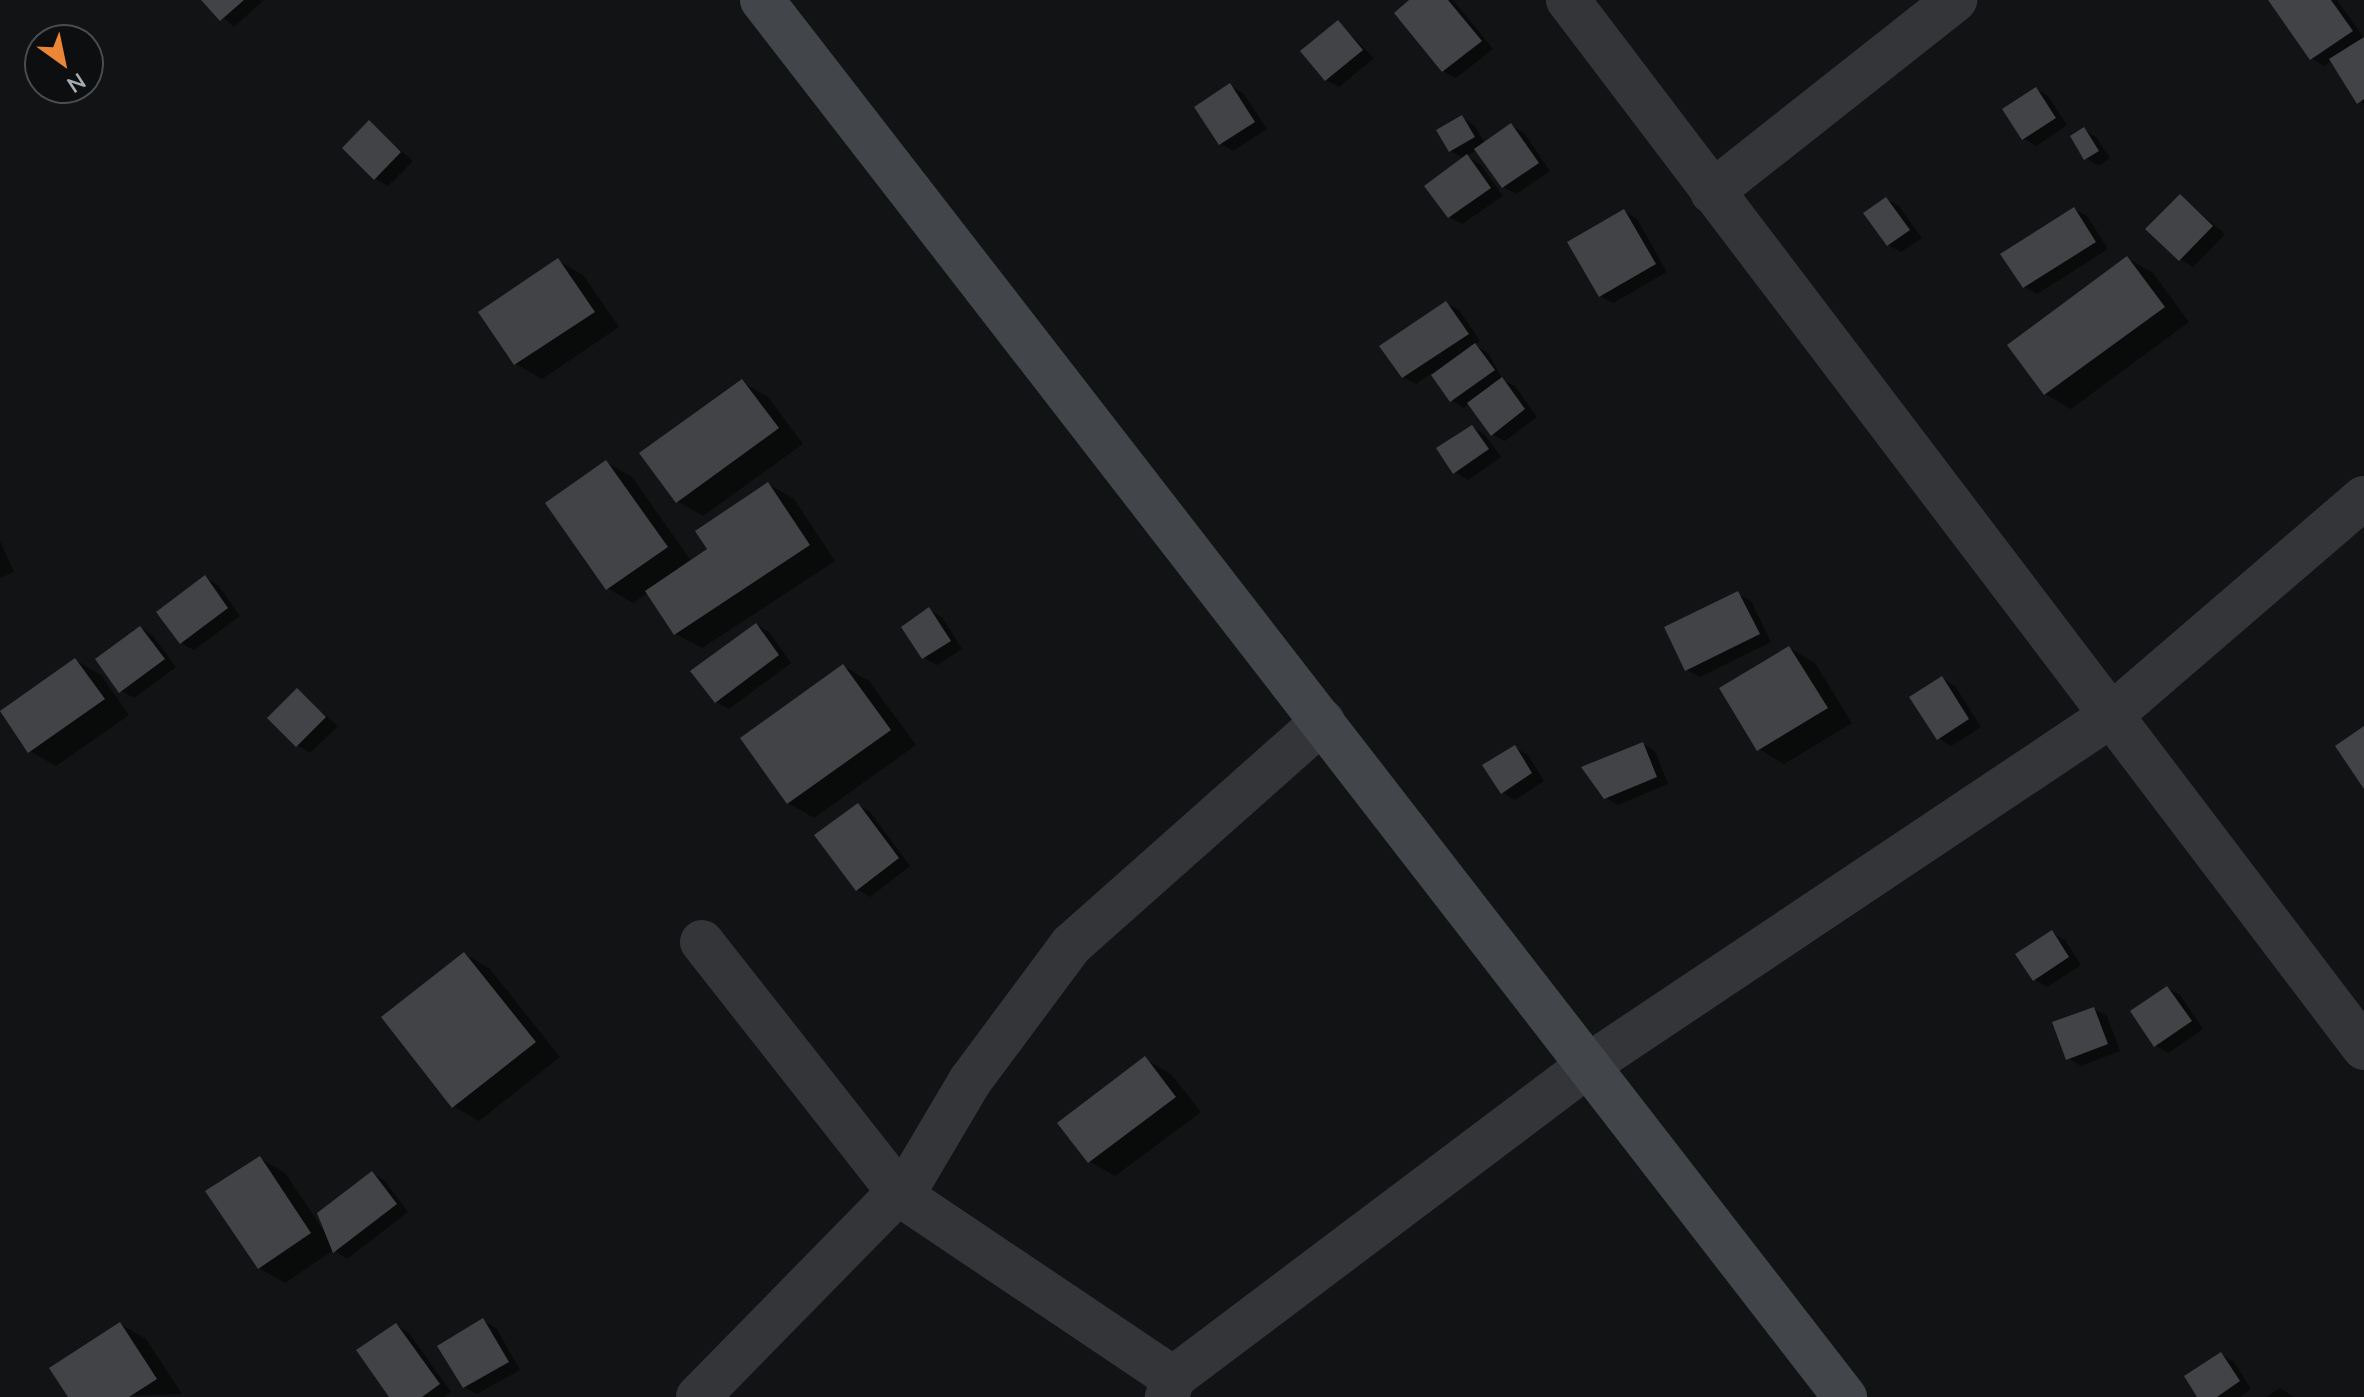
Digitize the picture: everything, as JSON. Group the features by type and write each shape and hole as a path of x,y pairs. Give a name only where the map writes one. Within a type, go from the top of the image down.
{"street":[{"path":"762,0 1590,1064 1845,1397"},
{"path":"1568,0 2109,717 2364,1048"},
{"path":"1712,192 1955,0"},
{"path":"702,942 902,1196 1170,1387 1590,1064 2109,717 2364,498"},
{"path":"698,1397 892,1199 902,1196 970,1081 1071,945 1323,721"}],"building":[{"path":"201,0 244,0 220,21"},
{"path":"1409,0 1448,0 1482,41 1442,72 1394,13"},
{"path":"2268,0 2331,0 2353,31 2310,60"},
{"path":"1338,20 1363,50 1325,81 1300,51"},
{"path":"2364,37 2364,99 2357,104 2329,59"},
{"path":"1230,83 1255,122 1219,145 1194,107"},
{"path":"2036,87 2056,118 2022,140 2002,109"},
{"path":"1462,115 1475,137 1449,152 1436,130"},
{"path":"369,120 401,152 374,180 342,148"},
{"path":"1511,123 1539,163 1502,188 1474,149"},
{"path":"2084,127 2099,151 2084,160 2070,136"},
{"path":"1467,154 1491,188 1448,218 1424,186"},
{"path":"2180,194 2213,226 2179,261 2145,229"},
{"path":"1886,197 1910,230 1887,246 1863,213"},
{"path":"2074,207 2096,242 2023,288 2000,254"},
{"path":"1624,209 1656,264 1599,297 1567,242"},
{"path":"2127,256 2165,307 2044,395 2007,345"},
{"path":"558,258 595,312 514,365 478,312"},
{"path":"1446,301 1469,334 1402,378 1379,346"},
{"path":"1475,343 1495,370 1450,402 1431,375"},
{"path":"1502,377 1525,409 1491,436 1467,403"},
{"path":"742,379 779,428 676,503 639,453"},
{"path":"1472,425 1489,449 1453,474 1436,448"},
{"path":"606,460 668,547 606,590 545,503"},
{"path":"768,482 810,545 674,635 645,591 707,549 695,531"},
{"path":"205,575 228,608 180,644 156,612"},
{"path":"1738,591 1760,634 1685,671 1664,627"},
{"path":"929,607 951,641 922,659 901,627"},
{"path":"756,623 779,655 715,703 690,671"},
{"path":"140,626 165,659 119,693 95,659"},
{"path":"1789,646 1828,708 1757,751 1719,688"},
{"path":"75,658 105,699 28,753 0,711"},
{"path":"843,664 891,730 787,804 740,738"},
{"path":"1942,676 1969,719 1937,740 1909,697"},
{"path":"297,688 326,717 296,747 267,718"},
{"path":"2364,726 2364,789 2335,746"},
{"path":"1643,742 1657,777 1604,799 1581,767"},
{"path":"1515,745 1532,773 1501,794 1482,765"},
{"path":"858,803 899,858 856,891 814,835"},
{"path":"2052,930 2069,957 2033,981 2015,954"},
{"path":"464,952 536,1042 452,1108 381,1017"},
{"path":"2167,986 2192,1021 2154,1047 2130,1011"},
{"path":"2094,1007 2108,1044 2066,1060 2052,1022"},
{"path":"1145,1056 1176,1097 1088,1163 1057,1123"},
{"path":"260,1156 311,1233 258,1269 205,1191"},
{"path":"372,1171 397,1204 333,1253 317,1213"},
{"path":"483,1318 509,1362 463,1388 437,1346"},
{"path":"120,1322 157,1379 129,1397 68,1397 49,1368"},
{"path":"396,1323 440,1384 422,1397 389,1397 356,1350"},
{"path":"2221,1352 2240,1381 2217,1397 2197,1397 2184,1376"}]}
